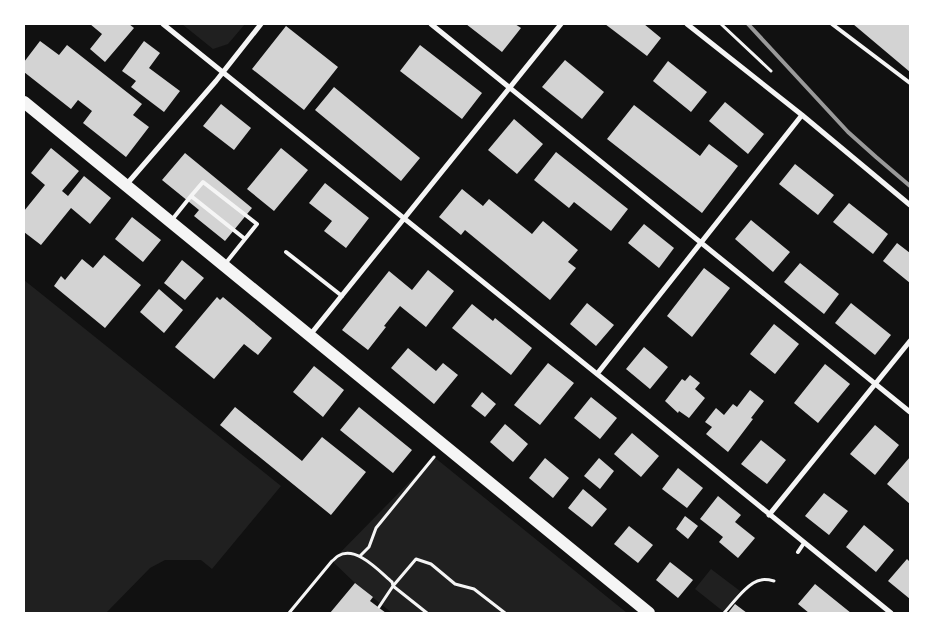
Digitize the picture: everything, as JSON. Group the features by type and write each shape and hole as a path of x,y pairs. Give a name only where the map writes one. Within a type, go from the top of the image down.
{"main road":[{"path":"24,102 649,613"}],"street":[{"path":"164,24 891,613"},
{"path":"126,186 223,72 261,24"},
{"path":"431,24 910,412"},
{"path":"310,336 561,24"},
{"path":"687,24 802,115 910,205"},
{"path":"597,374 802,115"},
{"path":"769,514 910,341"}],"lane":[{"path":"832,24 910,83"},
{"path":"170,222 203,182 257,224 224,266"},
{"path":"192,196 245,239"},
{"path":"286,252 342,296"},
{"path":"798,552 804,543"}],"path":[{"path":"721,24 771,71"},
{"path":"360,556 369,547 376,528 434,457"},
{"path":"289,613 332,561 339,555 348,553 360,556 427,613"},
{"path":"378,607 416,559 431,564 455,584 474,589 505,613"},
{"path":"724,613 752,585 761,580 774,581"}],"shaded area":[{"path":"182,24 245,24 228,44 213,49"},
{"path":"24,280 281,486 212,569 201,560 165,560 150,568 106,613 24,613"},
{"path":"434,457 627,613 392,613 355,583 332,561"},
{"path":"711,569 740,591 724,612 695,589"}],"building":[{"path":"90,24 129,24 134,28 105,62 90,49 102,34"},
{"path":"466,24 515,24 521,28 502,52"},
{"path":"605,24 644,24 661,38 647,56"},
{"path":"853,24 910,24 910,72"},
{"path":"286,26 338,67 304,110 252,69"},
{"path":"40,41 59,55 67,45 142,104 133,115 149,127 126,157 83,123 92,111 78,100 71,109 24,72 24,62"},
{"path":"144,41 160,53 149,68 180,91 164,112 131,87 136,81 122,71"},
{"path":"420,45 482,93 462,119 400,71"},
{"path":"565,60 604,92 582,119 542,87"},
{"path":"668,61 707,92 691,112 653,81"},
{"path":"334,87 420,158 401,181 315,110"},
{"path":"725,102 764,134 748,154 709,121"},
{"path":"221,104 251,128 234,150 203,126"},
{"path":"634,105 700,156 709,144 738,166 702,213 607,139"},
{"path":"514,119 543,144 517,174 488,150"},
{"path":"51,148 79,171 62,191 68,196 84,176 111,198 90,224 71,208 41,245 24,232 24,211 45,185 31,173"},
{"path":"281,148 308,170 274,211 247,189"},
{"path":"556,152 628,209 611,231 574,202 569,208 534,180"},
{"path":"185,153 252,208 225,241 194,216 199,210 162,180"},
{"path":"795,164 834,195 818,215 779,184"},
{"path":"325,183 369,218 346,248 324,231 332,221 309,203"},
{"path":"462,189 483,206 489,199 532,234 543,221 578,250 568,262 576,268 550,300 465,230 461,235 439,217"},
{"path":"849,203 888,234 873,254 833,222"},
{"path":"132,217 161,240 143,262 115,239"},
{"path":"751,220 790,252 773,272 735,239"},
{"path":"644,224 674,248 659,268 628,243"},
{"path":"897,243 910,253 910,283 883,261"},
{"path":"104,255 141,285 105,328 54,286 61,276 65,280 82,259 93,268"},
{"path":"182,260 204,278 185,300 164,283"},
{"path":"800,263 839,294 824,314 784,282"},
{"path":"704,268 730,288 692,337 667,316"},
{"path":"428,270 454,291 426,327 400,306 368,350 342,330 389,271 412,290"},
{"path":"159,289 183,310 164,333 140,312"},
{"path":"217,297 220,300 223,297 272,338 258,355 244,344 214,379 175,347"},
{"path":"587,303 614,325 596,346 570,324"},
{"path":"851,303 891,335 875,355 835,323"},
{"path":"472,304 493,321 495,318 532,348 511,375 452,328"},
{"path":"774,324 799,344 775,374 750,354"},
{"path":"644,347 668,367 650,389 626,369"},
{"path":"408,348 436,371 443,363 458,375 434,404 391,368"},
{"path":"548,363 574,383 540,425 514,405"},
{"path":"825,364 850,384 818,423 794,403"},
{"path":"314,366 344,390 323,417 293,392"},
{"path":"690,375 700,383 695,389 705,398 689,418 679,411 678,413 665,401 682,379 685,381"},
{"path":"750,390 764,401 728,452 706,434 712,427 705,422 716,408 724,415 733,404 737,407"},
{"path":"482,392 496,404 485,417 471,406"},
{"path":"591,397 617,418 600,439 574,418"},
{"path":"235,407 302,461 322,437 366,472 331,515 220,425"},
{"path":"359,407 412,450 393,473 340,430"},
{"path":"505,424 528,444 513,462 490,442"},
{"path":"875,425 899,445 875,475 850,454"},
{"path":"632,433 659,456 641,477 614,454"},
{"path":"761,440 786,460 767,484 741,464"},
{"path":"910,457 910,504 887,484"},
{"path":"545,458 569,478 553,498 529,478"},
{"path":"599,458 614,471 600,489 584,476"},
{"path":"678,468 703,488 687,508 662,489"},
{"path":"583,489 607,509 592,527 568,508"},
{"path":"824,493 848,511 829,535 805,516"},
{"path":"718,496 741,515 735,522 755,538 738,558 719,542 723,537 700,519"},
{"path":"685,516 698,526 688,539 676,529"},
{"path":"864,525 894,550 876,572 846,547"},
{"path":"629,526 653,545 638,563 614,544"},
{"path":"907,559 910,562 910,599 888,581"},
{"path":"670,562 693,580 678,598 656,580"},
{"path":"355,583 373,597 370,601 386,613 330,613"},
{"path":"815,584 851,613 809,613 798,604"},
{"path":"735,604 747,613 728,613"}],"railway":[{"path":"748,24 848,132 910,186"}]}
